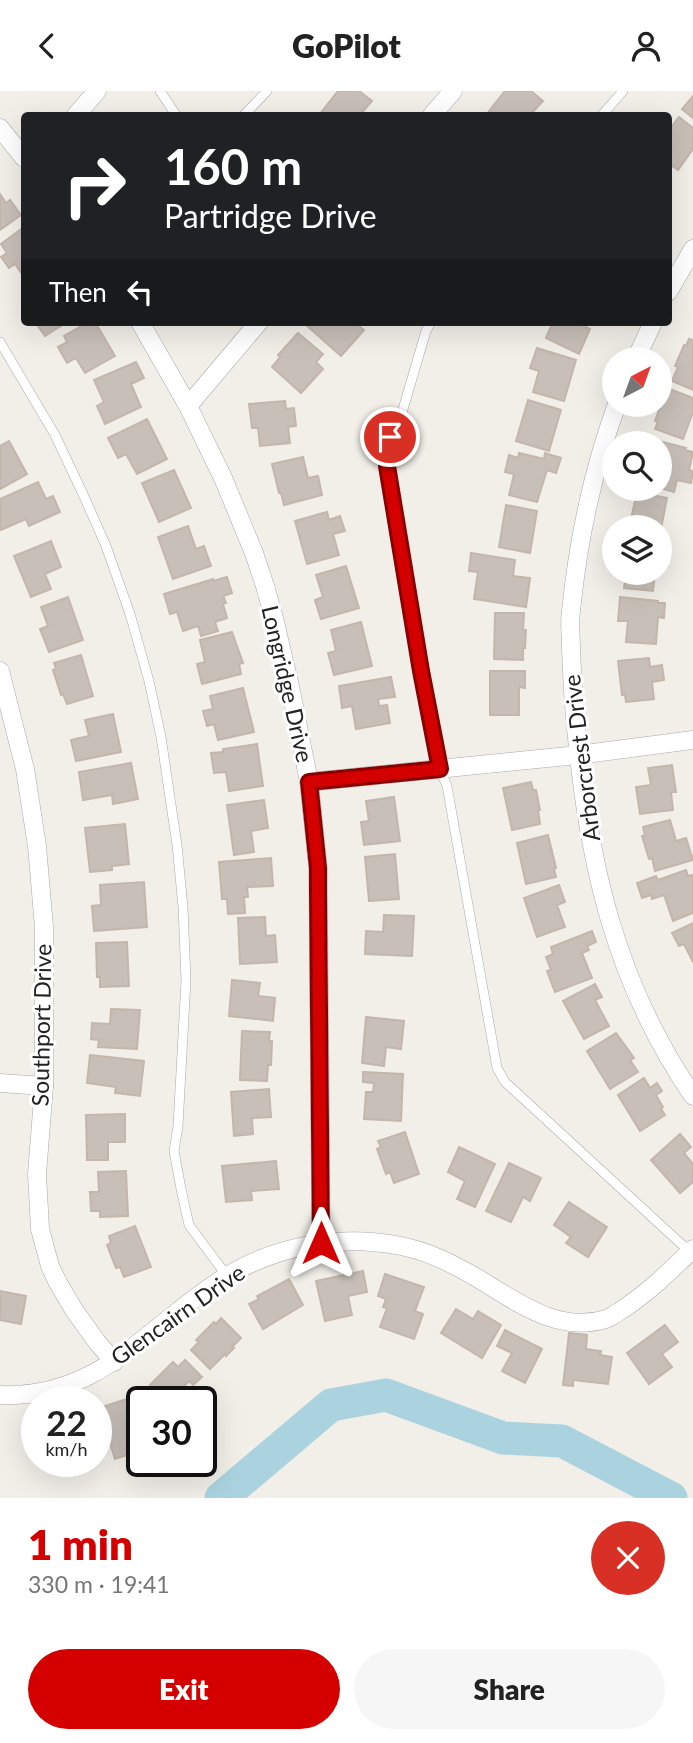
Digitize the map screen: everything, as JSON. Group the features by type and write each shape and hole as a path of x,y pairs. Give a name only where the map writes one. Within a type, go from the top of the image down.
{"street":[{"path":"79,112 97,91"},
{"path":"435,112 453,91"},
{"path":"0,128 21,154"},
{"path":"672,285 693,249"},
{"name":"Longridge Drive","path":"142,326 188,406 223,478 254,553 291,691 309,782 318,868 321,1243"},
{"path":"188,406 256,326"},
{"path":"642,347 651,326"},
{"name":"Arborcrest Drive","path":"612,417 604,439 582,531 570,613 572,687 578,755 587,824 601,887 629,979 649,1023 693,1096"},
{"name":"Southport Drive","path":"0,671 25,769 37,846 44,927 44,1086 37,1174 40,1229 57,1281 89,1331 114,1362"},
{"path":"309,782 578,755 693,740"},
{"path":"0,1083 44,1086"},
{"name":"Glencairn Drive","path":"0,1395 31,1393 67,1386 114,1362 227,1276 246,1265 271,1255 321,1243 366,1242 403,1246 460,1268 539,1315 580,1323 608,1319 638,1300 691,1251"}],"lane":[{"path":"160,91 174,112"},
{"path":"247,112 267,91"},
{"path":"605,112 623,91"},
{"path":"429,326 401,416 390,437 387,466 421,671 440,769 447,786 497,1068 505,1082 691,1251"},
{"path":"0,342 55,435 106,546 130,614 149,681 161,737 183,907 186,980 174,1151 189,1225 227,1276"}],"building":[{"path":"338,91 359,91 372,101 363,112 321,112"},
{"path":"505,91 531,91 543,101 533,112 489,111"},
{"path":"693,96 693,118 682,109"},
{"path":"679,117 693,128 693,149 678,170 672,166 672,126"},
{"path":"0,194 6,203 10,200 21,215 0,230"},
{"path":"21,229 21,273 15,264 9,268 1,257 7,253 1,244"},
{"path":"38,326 61,326 45,336"},
{"path":"82,326 97,326 115,356 85,373 76,358 67,363 58,347 67,342 64,336"},
{"path":"307,326 359,326 364,330 341,356"},
{"path":"551,326 584,326 590,329 579,354 546,338"},
{"path":"298,333 323,354 316,362 323,369 301,393 272,367 280,357 278,355"},
{"path":"689,339 693,340 693,390 672,381 678,367 675,366 684,345 686,346"},
{"path":"537,348 576,360 564,401 533,392 539,371 530,368"},
{"path":"136,362 144,378 131,384 141,407 105,424 97,406 104,402 94,380"},
{"path":"672,390 693,398 693,412 683,439 672,435 672,431 655,429 658,421 655,421 656,417 672,417"},
{"path":"528,400 561,410 549,451 516,441"},
{"path":"285,401 286,409 294,408 296,426 288,427 290,443 260,446 258,428 252,428 249,404"},
{"path":"147,419 167,459 137,474 126,454 118,458 108,438"},
{"path":"9,441 27,474 0,489 0,446"},
{"path":"672,444 693,452 689,470 693,471 691,483 677,480 674,492"},
{"path":"519,453 544,459 545,453 561,458 556,473 547,470 537,502 509,495 514,474 505,472 509,455 518,458"},
{"path":"303,457 308,478 318,476 322,495 284,505 272,464"},
{"path":"174,470 191,508 159,522 142,483"},
{"path":"38,482 46,499 53,496 60,512 29,526 26,519 1,530 0,499"},
{"path":"635,501 666,501 664,515 632,515"},
{"path":"506,505 537,511 530,553 499,547"},
{"path":"327,512 329,520 340,516 345,531 333,534 339,555 307,564 295,521"},
{"path":"188,526 196,549 204,546 211,566 173,579 158,537"},
{"path":"51,541 61,567 45,574 51,589 31,597 14,556"},
{"path":"471,553 515,560 513,576 530,578 526,607 474,599 478,572 469,571"},
{"path":"346,566 359,608 321,619 315,600 323,597 316,575"},
{"path":"227,577 232,593 223,596 227,618 215,622 218,631 201,636 198,626 183,631 177,612 170,614 164,594"},
{"path":"624,585 654,585 653,591 624,588"},
{"path":"68,597 83,640 49,652 40,629 48,626 41,607"},
{"path":"620,597 665,603 664,618 658,617 656,644 626,642 628,621 618,621"},
{"path":"495,613 524,613 523,630 526,630 523,660 494,659"},
{"path":"361,622 372,666 334,675 328,653 336,651 331,630"},
{"path":"232,632 243,663 239,664 241,674 202,684 197,664 205,662 200,640"},
{"path":"81,655 93,696 67,704 63,694 61,695 53,670 56,669 54,663"},
{"path":"649,658 650,667 662,665 664,680 652,682 654,699 626,702 625,695 622,695 618,661"},
{"path":"490,671 525,671 525,688 519,687 519,715 490,715"},
{"path":"391,677 395,697 378,699 379,706 387,705 390,723 356,729 352,706 342,708 339,686"},
{"path":"243,688 254,732 218,740 214,724 207,726 203,711 213,709 210,696"},
{"path":"113,714 121,752 76,761 71,740 89,736 85,720"},
{"path":"257,744 263,786 229,791 226,772 214,773 211,753"},
{"path":"131,763 138,799 113,804 112,795 83,800 79,772"},
{"path":"672,765 676,792 671,792 673,810 640,814 636,787 651,785 648,768"},
{"path":"531,782 533,790 536,790 540,824 512,830 503,788"},
{"path":"394,797 400,841 364,845 361,822 369,821 366,801"},
{"path":"264,800 268,828 251,831 254,852 234,855 227,805"},
{"path":"670,820 676,841 686,838 693,860 655,871 642,836 645,836 643,827"},
{"path":"125,824 129,864 112,866 112,870 90,872 85,828"},
{"path":"548,835 556,877 526,884 517,843"},
{"path":"395,854 399,899 369,901 365,857"},
{"path":"271,858 273,886 247,887 248,897 244,897 245,913 228,914 227,899 222,899 219,862"},
{"path":"686,870 688,876 693,875 693,913 673,921 664,895 652,899 651,895 642,898 637,883 656,876 658,880"},
{"path":"144,882 147,927 94,931 92,906 101,905 100,885"},
{"path":"559,885 565,902 557,905 565,927 537,937 524,898"},
{"path":"384,915 414,916 412,956 365,954 366,931 383,932"},
{"path":"265,917 266,936 275,935 277,962 240,964 238,918"},
{"path":"693,923 693,962 684,944 679,946 672,933"},
{"path":"592,931 596,942 587,946 589,950 582,953 592,978 555,992 547,971 551,970 546,957 553,954 551,947"},
{"path":"127,942 129,986 100,987 96,943"},
{"path":"232,980 260,983 258,996 275,998 273,1021 229,1016"},
{"path":"595,984 602,997 595,1000 609,1026 584,1039 563,1001"},
{"path":"111,1009 140,1010 137,1049 98,1047 99,1040 91,1039 92,1023 110,1024"},
{"path":"366,1017 404,1021 401,1049 386,1047 384,1066 362,1063"},
{"path":"242,1031 270,1032 271,1065 268,1065 267,1081 240,1080"},
{"path":"616,1033 634,1058 630,1060 638,1072 610,1089 587,1051"},
{"path":"90,1055 144,1061 140,1096 115,1093 116,1087 87,1083"},
{"path":"363,1072 403,1074 401,1121 364,1119 366,1092 373,1092 374,1083 363,1082"},
{"path":"644,1078 650,1088 657,1083 662,1091 656,1095 665,1115 640,1131 618,1095"},
{"path":"269,1089 271,1117 252,1118 253,1134 234,1136 231,1092"},
{"path":"125,1114 125,1142 108,1142 108,1160 87,1160 86,1115"},
{"path":"405,1132 419,1174 394,1183 390,1172 386,1174 377,1149 381,1147 378,1141"},
{"path":"680,1134 691,1147 684,1153 693,1164 693,1182 680,1193 651,1160"},
{"path":"459,1147 495,1164 475,1207 457,1199 465,1181 448,1172"},
{"path":"276,1161 279,1189 251,1191 252,1200 226,1202 222,1166"},
{"path":"509,1163 541,1178 530,1201 523,1197 511,1222 486,1211"},
{"path":"126,1171 128,1216 100,1217 100,1211 91,1211 90,1192 99,1192 98,1172"},
{"path":"569,1202 607,1227 588,1257 566,1243 571,1237 554,1225"},
{"path":"135,1226 151,1267 124,1277 120,1267 116,1268 107,1245 111,1243 109,1236"},
{"path":"363,1271 367,1292 348,1296 352,1315 325,1321 316,1281"},
{"path":"385,1274 424,1287 415,1311 423,1314 414,1339 380,1327 387,1308 383,1307 386,1299 378,1296"},
{"path":"289,1279 303,1305 263,1329 249,1304 259,1299 257,1296"},
{"path":"0,1291 26,1296 21,1324 0,1320"},
{"path":"456,1309 473,1319 478,1311 501,1325 482,1358 441,1333"},
{"path":"221,1318 241,1338 226,1356 225,1354 210,1369 191,1350 199,1342 196,1340"},
{"path":"665,1325 678,1342 662,1354 672,1367 649,1384 627,1353"},
{"path":"505,1330 542,1349 525,1383 502,1371 512,1353 497,1346"},
{"path":"569,1333 587,1335 586,1349 601,1351 600,1355 612,1357 608,1384 573,1380 573,1386 563,1385"},
{"path":"185,1360 202,1377 193,1385 189,1381 184,1386 150,1385 173,1362 178,1367"},
{"path":"126,1399 126,1455 115,1459 112,1450 112,1404"}],"waterway":[{"path":"221,1498 331,1405 386,1395 503,1438 562,1441 671,1498"}],"route":[{"path":"321,1243 318,868 309,782 440,769 387,466 390,437"}]}
